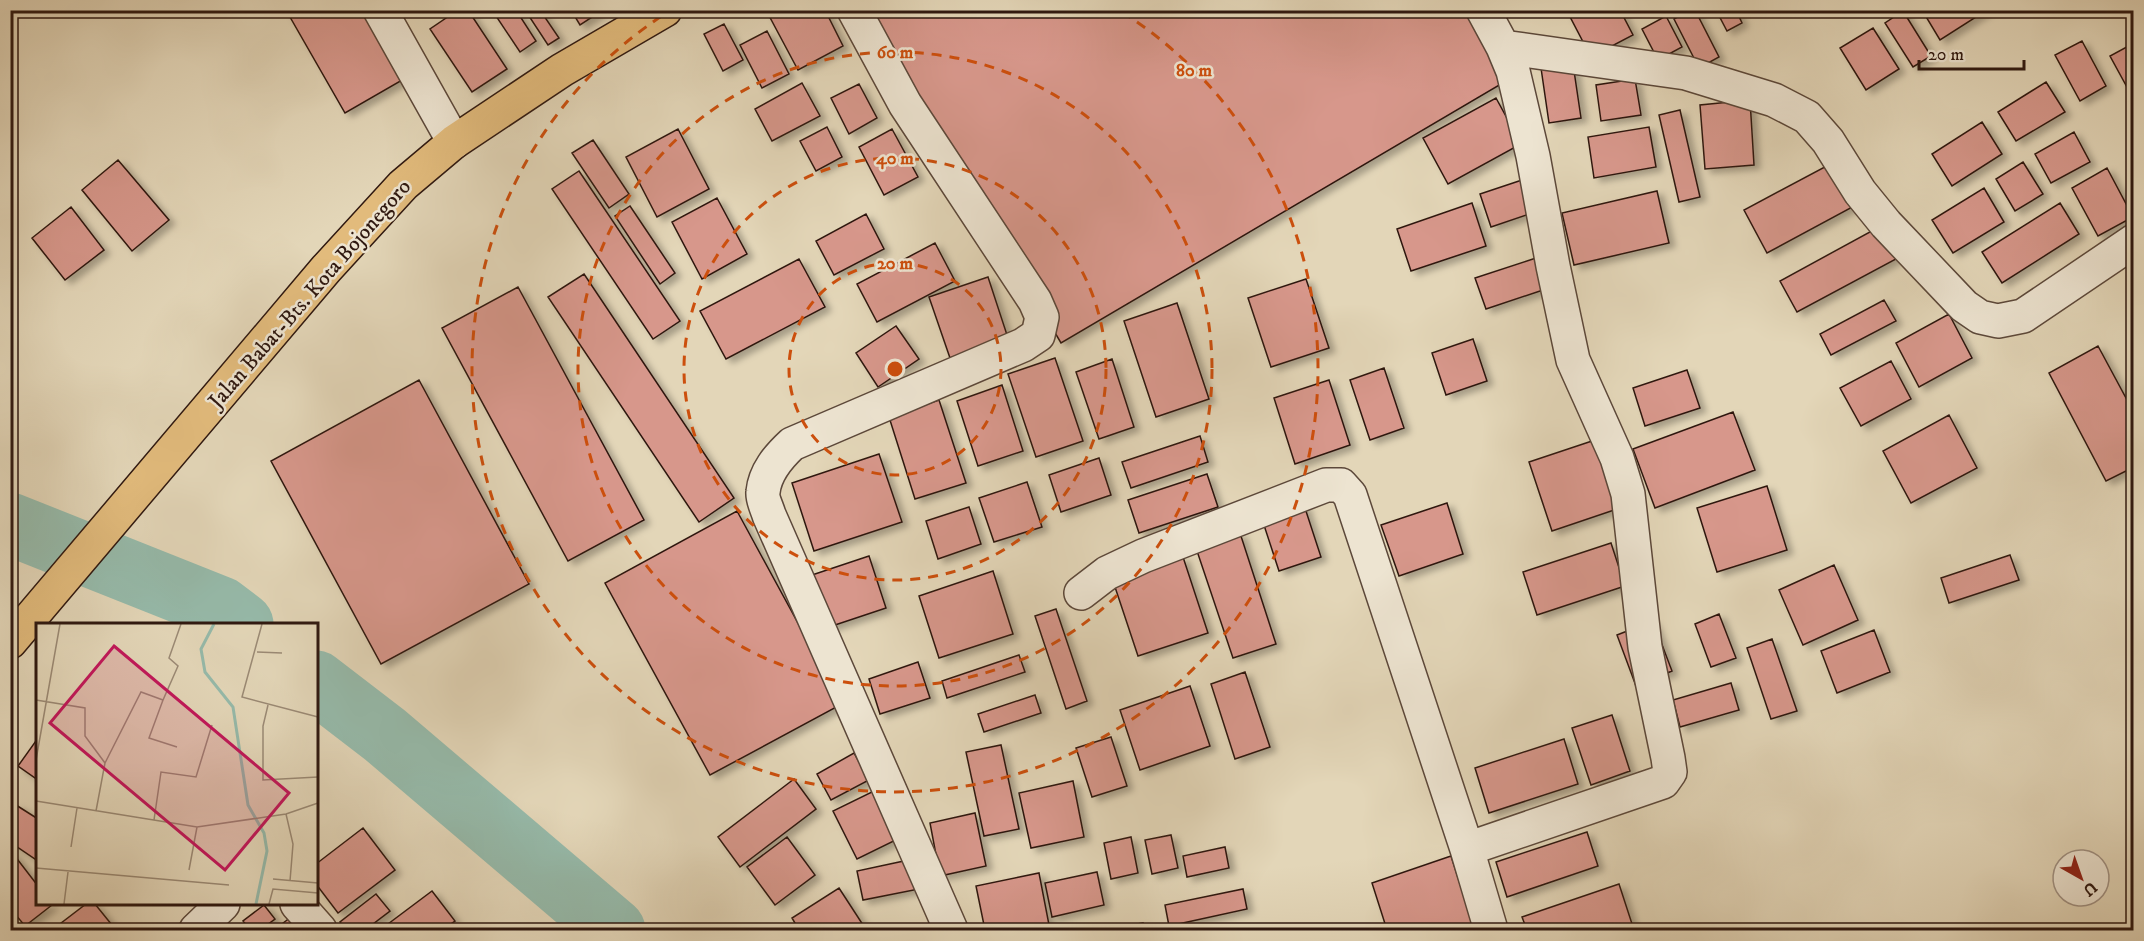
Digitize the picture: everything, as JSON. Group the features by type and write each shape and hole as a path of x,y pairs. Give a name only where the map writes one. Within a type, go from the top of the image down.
{"highway":[{"name":"Jalan Babat-Bts. Kota Bojonegoro","path":"18,634 342,252 403,185 454,142 562,70 665,10"}],"street":[{"path":"380,10 454,142"},
{"path":"854,10 905,104 1035,301 1042,317 1038,335 1023,345 792,444 776,459 767,475 762,494 769,515 951,930"},
{"path":"1467,849 1664,782 1670,772 1645,647 1628,494 1617,458 1573,360 1533,156 1513,71 1483,10"},
{"path":"1503,47 1686,73 1774,100 1807,117 1828,141 1860,192 1886,224 1964,306 1980,317 1998,321 2023,316 2133,241"},
{"path":"1081,593 1107,573 1143,556 1326,485 1341,485 1350,495 1467,849 1491,930"},
{"path":"196,930 221,905"},
{"path":"299,905 320,930"}],"building":[{"path":"286,10 365,10 404,79 345,113"},
{"path":"458,10 468,10 507,69 472,92 430,29"},
{"path":"492,10 516,10 536,41 520,52"},
{"path":"525,10 540,10 559,38 548,45"},
{"path":"571,10 603,10 580,25"},
{"path":"766,10 825,10 843,46 798,70"},
{"path":"866,10 1474,10 1513,77 1061,343"},
{"path":"1620,10 1633,35 1591,57 1567,11"},
{"path":"1690,10 1695,10 1719,57 1699,68 1674,19"},
{"path":"1716,10 1736,10 1742,23 1727,31"},
{"path":"1922,10 1987,10 1940,40"},
{"path":"1903,11 1931,56 1913,67 1885,23"},
{"path":"1666,16 1682,47 1658,60 1642,29"},
{"path":"724,24 743,60 723,71 704,34"},
{"path":"1873,28 1899,69 1866,90 1840,48"},
{"path":"767,31 789,74 762,88 740,45"},
{"path":"2082,41 2106,86 2080,101 2055,55"},
{"path":"2134,43 2134,100 2110,56"},
{"path":"1573,64 1581,118 1549,123 1541,68"},
{"path":"1635,79 1641,115 1601,121 1596,85"},
{"path":"2046,82 2065,112 2016,141 1998,112"},
{"path":"802,83 820,116 772,141 755,109"},
{"path":"859,84 877,118 849,134 831,98"},
{"path":"1496,98 1521,144 1448,184 1423,138"},
{"path":"1750,100 1754,165 1705,169 1700,105"},
{"path":"1680,110 1700,197 1679,202 1659,115"},
{"path":"1982,122 2002,154 1952,186 1932,154"},
{"path":"827,127 842,157 816,171 800,141"},
{"path":"1649,127 1656,167 1594,178 1588,137"},
{"path":"678,129 709,189 657,217 626,157"},
{"path":"892,129 918,177 884,195 859,147"},
{"path":"2074,132 2090,162 2051,183 2035,154"},
{"path":"593,140 629,194 609,208 572,153"},
{"path":"118,160 169,220 132,251 82,190"},
{"path":"1836,161 1858,204 1767,253 1744,210"},
{"path":"2023,162 2043,194 2015,211 1996,179"},
{"path":"2107,168 2133,217 2098,236 2072,188"},
{"path":"579,171 680,321 653,339 552,189"},
{"path":"1525,179 1535,212 1491,227 1480,194"},
{"path":"1984,188 2004,222 1953,253 1932,220"},
{"path":"1657,191 1669,243 1574,265 1562,213"},
{"path":"717,198 747,254 702,279 672,222"},
{"path":"1472,203 1486,246 1411,271 1397,229"},
{"path":"2060,203 2079,234 2002,283 1982,252"},
{"path":"630,206 675,273 660,284 615,216"},
{"path":"71,207 104,250 65,280 32,238"},
{"path":"866,214 884,249 834,275 816,241"},
{"path":"1879,227 1896,259 1797,312 1780,281"},
{"path":"935,243 955,281 877,322 857,284"},
{"path":"1536,258 1546,289 1486,309 1475,278"},
{"path":"799,259 825,307 726,359 700,311"},
{"path":"584,274 734,498 699,522 548,297"},
{"path":"988,277 1008,338 950,358 929,297"},
{"path":"1306,279 1329,348 1271,367 1248,298"},
{"path":"518,287 644,520 568,561 442,328"},
{"path":"1884,300 1896,321 1831,355 1820,334"},
{"path":"1177,303 1209,399 1156,417 1124,321"},
{"path":"1949,314 1972,358 1919,387 1896,343"},
{"path":"896,326 919,359 878,387 856,353"},
{"path":"1473,339 1487,381 1446,395 1432,353"},
{"path":"2098,346 2134,413 2134,467 2106,481 2049,373"},
{"path":"1055,358 1083,441 1036,457 1008,374"},
{"path":"1112,359 1134,427 1099,439 1076,372"},
{"path":"1891,361 1911,399 1861,426 1840,388"},
{"path":"1384,368 1404,428 1370,440 1350,380"},
{"path":"1687,370 1700,408 1645,426 1633,388"},
{"path":"419,380 529,584 381,664 271,461"},
{"path":"1329,380 1350,445 1295,464 1274,398"},
{"path":"1002,385 1023,451 978,466 957,401"},
{"path":"939,400 966,483 915,499 889,417"},
{"path":"1733,412 1755,470 1655,508 1633,449"},
{"path":"1949,415 1977,468 1911,503 1883,451"},
{"path":"1200,436 1208,462 1131,488 1122,462"},
{"path":"1604,437 1626,506 1552,531 1529,462"},
{"path":"879,454 902,522 814,551 792,483"},
{"path":"1099,458 1111,495 1061,512 1049,475"},
{"path":"1207,474 1218,507 1139,533 1128,500"},
{"path":"1027,482 1042,527 994,542 979,498"},
{"path":"1767,486 1787,550 1717,572 1697,508"},
{"path":"1447,503 1463,554 1399,576 1381,525"},
{"path":"1304,505 1321,557 1279,571 1262,519"},
{"path":"969,507 981,544 938,559 926,521"},
{"path":"737,511 842,704 710,775 605,583"},
{"path":"1240,533 1276,644 1233,658 1196,548"},
{"path":"1611,543 1625,586 1537,615 1523,572"},
{"path":"2010,555 2019,580 1949,603 1941,578"},
{"path":"869,556 886,608 829,627 812,575"},
{"path":"1183,557 1208,633 1138,656 1113,581"},
{"path":"1834,565 1858,620 1803,645 1779,590"},
{"path":"993,571 1013,634 939,658 919,596"},
{"path":"1056,609 1087,701 1066,709 1035,616"},
{"path":"1719,614 1736,658 1711,667 1695,624"},
{"path":"1653,621 1672,671 1636,686 1617,635"},
{"path":"1874,630 1890,672 1837,693 1821,651"},
{"path":"1772,639 1797,711 1771,719 1747,648"},
{"path":"1019,655 1025,672 947,698 942,681"},
{"path":"918,662 930,698 880,714 869,679"},
{"path":"1245,672 1270,747 1235,759 1211,684"},
{"path":"1731,683 1739,710 1680,727 1673,700"},
{"path":"1190,686 1210,746 1140,770 1120,710"},
{"path":"1035,695 1041,713 984,732 978,714"},
{"path":"1612,715 1630,771 1591,785 1572,728"},
{"path":"1111,737 1127,786 1092,797 1076,748"},
{"path":"1564,739 1578,784 1489,813 1475,768"},
{"path":"36,741 36,779 18,766"},
{"path":"1001,745 1019,829 984,836 966,752"},
{"path":"854,753 869,780 831,800 817,774"},
{"path":"794,779 816,809 740,867 718,837"},
{"path":"1073,781 1084,837 1031,848 1019,793"},
{"path":"880,788 904,836 857,859 833,811"},
{"path":"16,805 36,818 36,860 10,842 10,813"},
{"path":"975,813 986,866 940,876 930,823"},
{"path":"363,828 395,870 338,913 318,887 318,862"},
{"path":"1587,832 1598,866 1507,897 1496,862"},
{"path":"1171,835 1178,868 1152,874 1145,840"},
{"path":"787,837 815,875 775,905 747,867"},
{"path":"1131,837 1138,873 1111,879 1104,843"},
{"path":"1225,847 1229,868 1187,877 1183,856"},
{"path":"11,851 36,883 36,905 52,905 25,926 10,908"},
{"path":"1451,856 1473,924 1453,930 1387,930 1372,883"},
{"path":"918,858 924,888 863,900 857,871"},
{"path":"1097,872 1104,905 1052,917 1045,883"},
{"path":"1039,873 1050,930 985,930 976,886"},
{"path":"1619,884 1634,930 1527,930 1522,917"},
{"path":"839,888 865,928 861,930 799,930 792,918"},
{"path":"1243,889 1247,909 1169,926 1165,905"},
{"path":"432,891 455,921 442,930 380,930"},
{"path":"376,894 390,911 365,930 346,930 340,922"},
{"path":"85,905 96,905 116,930 52,930"},
{"path":"264,905 275,919 260,930 250,930 243,921"},
{"path":"295,914 307,930 274,930"},
{"path":"1143,923 1144,930 1105,930"}],"waterway":[{"path":"10,524 221,608 241,623"},
{"path":"318,684 385,735 614,930"}]}
